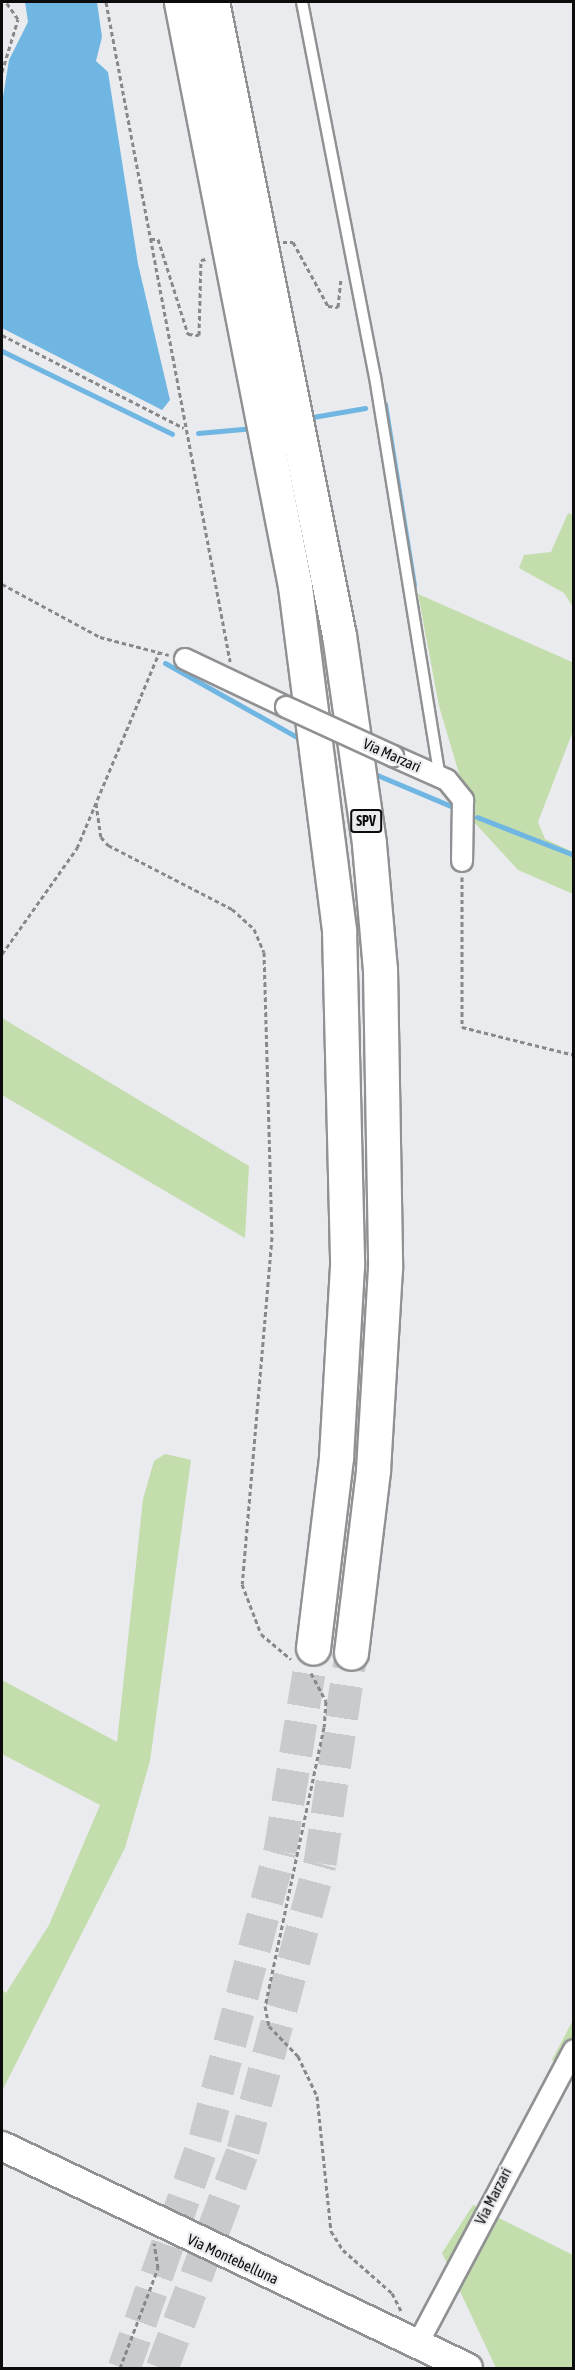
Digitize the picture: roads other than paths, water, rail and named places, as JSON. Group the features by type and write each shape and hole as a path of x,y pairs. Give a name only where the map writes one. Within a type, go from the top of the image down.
{"highway":[{"name":"SPV","path":"181,2 295,586 339,930 347,1266 336,1458 308,1661"},
{"name":"SPV","path":"212,2 339,635 369,844 380,969 385,1268 373,1471 351,1653"}],"main road":[{"name":"Via Montebelluna","path":"2,2146 407,2341 468,2368"}],"street":[{"name":"Via Marzari","path":"185,660 440,777 463,800 462,861"},
{"name":"Via Marzari","path":"407,2341 573,2050"}],"lane":[{"path":"302,2 373,366 440,777"}],"water":[{"path":"25,2 97,2 102,37 96,61 108,72 138,264 170,400 162,410 2,328 2,103 9,60 28,22"}],"waterway":[{"path":"2,351 172,434"},
{"path":"385,404 414,585"},
{"path":"307,418 365,408"},
{"path":"198,433 254,428"},
{"path":"165,663 304,741"},
{"path":"370,772 451,806"},
{"path":"477,817 574,855"}],"tunnel":[{"path":"124,2368 205,2138 280,1851 313,1648"},
{"path":"162,2368 243,2150 320,1863 351,1653"}]}
